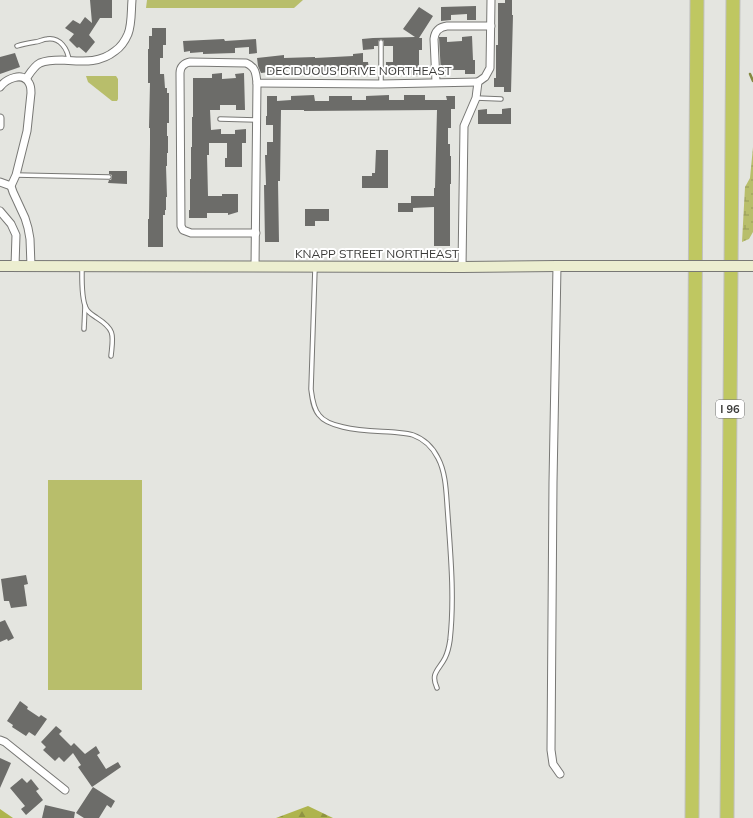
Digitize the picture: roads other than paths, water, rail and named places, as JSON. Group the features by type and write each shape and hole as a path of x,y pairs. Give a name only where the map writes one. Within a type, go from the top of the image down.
{"highway":[{"path":"692,818 698,0"},
{"name":"I 96","path":"727,818 733,0"}],"main road":[{"name":"KNAPP STREET NORTHEAST","path":"0,266 753,266"}],"street":[{"path":"26,79 34,68 41,62 86,62 104,58 119,48 125,41 128,33 132,0"},
{"path":"462,267 464,126 476,98 478,82 486,77 490,68 491,0"},
{"path":"436,82 434,35 438,30 447,26 491,26"},
{"name":"DECIDUOUS DRIVE NORTHEAST","path":"256,233 191,233 183,230 181,226 180,70 183,66 190,62 246,63 252,65 255,70 257,83 381,84 478,82"},
{"path":"0,86 10,78 20,77 29,82 31,93 27,132 12,186 12,192 25,218 28,228 31,266"},
{"path":"255,267 257,83"},
{"path":"0,118 0,126"},
{"path":"0,182 12,186"},
{"path":"0,211 11,224 16,235 15,266"},
{"path":"557,266 550,750 553,764 560,774"},
{"path":"0,740 5,742 65,790"}],"lane":[{"path":"16,46 50,38 55,39 64,46 67,51 69,61"},
{"path":"381,42 381,84"},
{"path":"476,98 501,99"},
{"path":"220,119 256,120"},
{"path":"16,175 109,177"},
{"path":"82,266 82,285 86,308 89,313 104,322 109,328 113,337 111,356"},
{"path":"315,267 311,389 317,412 322,419 338,426 352,429 413,435 423,441 432,450 443,471 446,487 452,585 450,637 447,652 434,675 436,688"},
{"path":"84,329 85,304"}],"waterway":[{"path":"750,74 753,81"}]}
